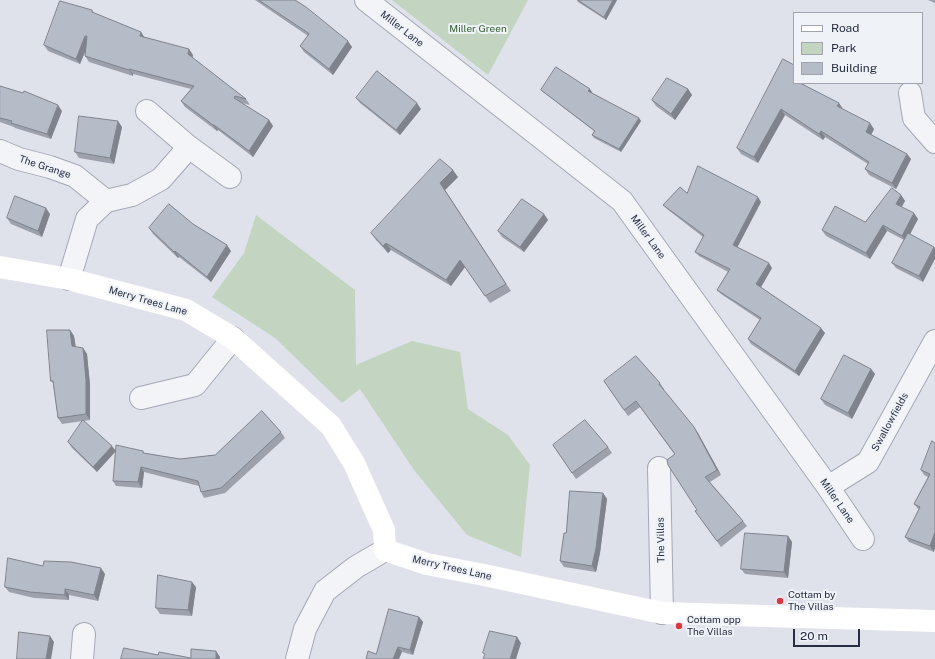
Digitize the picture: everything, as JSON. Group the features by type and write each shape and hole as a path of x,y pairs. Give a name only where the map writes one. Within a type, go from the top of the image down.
{"street":[{"name":"Miller Lane","path":"366,0 622,201 828,487 863,539"},
{"path":"910,93 914,118 935,142"},
{"path":"147,111 189,147 230,177"},
{"path":"69,279 87,219 106,201 132,195 161,179 189,147"},
{"name":"The Grange","path":"0,151 19,159 50,167 75,176 106,201"},
{"name":"Merry Trees Lane","path":"0,267 69,279 186,310 233,338 331,426 354,463 384,530 385,550 427,564 662,613 935,621"},
{"path":"141,398 195,385 233,338"},
{"name":"Swallowfields","path":"828,487 868,462 935,341"},
{"name":"The Villas","path":"659,468 662,613"},
{"path":"297,659 304,629 325,592 356,568 385,550"},
{"path":"82,659 84,634"}],"green space":[{"name":"Miller Green","path":"392,0 528,0 488,75"},
{"path":"256,215 355,290 356,365 412,341 460,352 468,409 508,435 530,465 521,557 467,535 414,470 360,389 342,403 275,338 212,297 244,253"}],"building":[{"path":"259,0 295,0 348,41 329,69 300,46 309,34"},
{"path":"578,0 613,0 604,17"},
{"path":"60,1 92,10 92,12 141,32 140,36 189,49 188,54 246,99 235,96 234,98 269,120 249,151 181,101 194,86 129,70 85,56 87,36 85,36 76,59 44,45"},
{"path":"783,59 793,64 793,84 802,84 839,103 837,106 870,123 866,132 907,154 892,183 865,169 869,162 821,131 819,134 781,109 754,157 737,148"},
{"path":"556,67 590,89 588,91 639,118 619,149 592,135 595,131 541,90"},
{"path":"377,71 417,103 396,130 356,98"},
{"path":"667,78 688,89 671,114 652,100"},
{"path":"0,86 23,93 24,91 58,105 47,134 0,118"},
{"path":"79,116 118,121 110,158 75,152"},
{"path":"440,159 453,170 440,183 506,284 485,296 460,260 446,280 386,243 383,246 371,233"},
{"path":"698,166 758,197 733,245 769,263 756,284 821,328 795,371 748,339 761,318 717,290 730,269 695,252 704,235 663,205 680,187 687,193"},
{"path":"892,188 901,195 896,204 914,213 902,236 883,225 866,253 822,230 835,206 865,222"},
{"path":"15,196 46,208 38,231 7,218"},
{"path":"522,199 544,214 520,247 498,231"},
{"path":"169,204 193,224 227,245 207,277 175,251 174,252 149,228"},
{"path":"908,233 934,247 919,276 892,263"},
{"path":"47,330 70,330 72,346 83,348 86,380 86,414 58,418 53,381 51,381"},
{"path":"844,355 871,369 848,413 821,399"},
{"path":"636,356 660,383 659,384 694,427 717,470 705,477 743,521 717,541 695,511 697,510 668,465 667,460 675,454 636,401 624,410 604,381"},
{"path":"262,411 281,432 221,488 201,492 198,481 141,467 138,482 113,481 116,445 143,451 143,453 180,459 215,455"},
{"path":"83,420 112,446 93,467 68,442"},
{"path":"585,420 608,447 572,473 553,445"},
{"path":"932,441 935,443 935,532 930,546 905,537 920,507 914,504 930,474 921,470"},
{"path":"570,491 603,493 596,548 592,566 560,561 564,533 566,533"},
{"path":"745,533 788,536 784,572 741,569"},
{"path":"8,558 43,566 44,561 71,562 101,568 94,595 65,589 65,595 30,592 5,587"},
{"path":"158,575 192,582 188,610 156,608"},
{"path":"389,609 419,617 410,650 398,647 393,659 366,659 368,651 376,654"},
{"path":"490,631 517,637 510,659 483,659 485,654 483,653"},
{"path":"19,632 50,636 46,659 17,659"},
{"path":"124,648 158,655 159,652 191,658 191,649 216,651 216,659 121,659"}],"place":[{"name":"Cottam by The Villas","path":"780,601"},
{"name":"Cottam opp The Villas","path":"679,626"}]}
